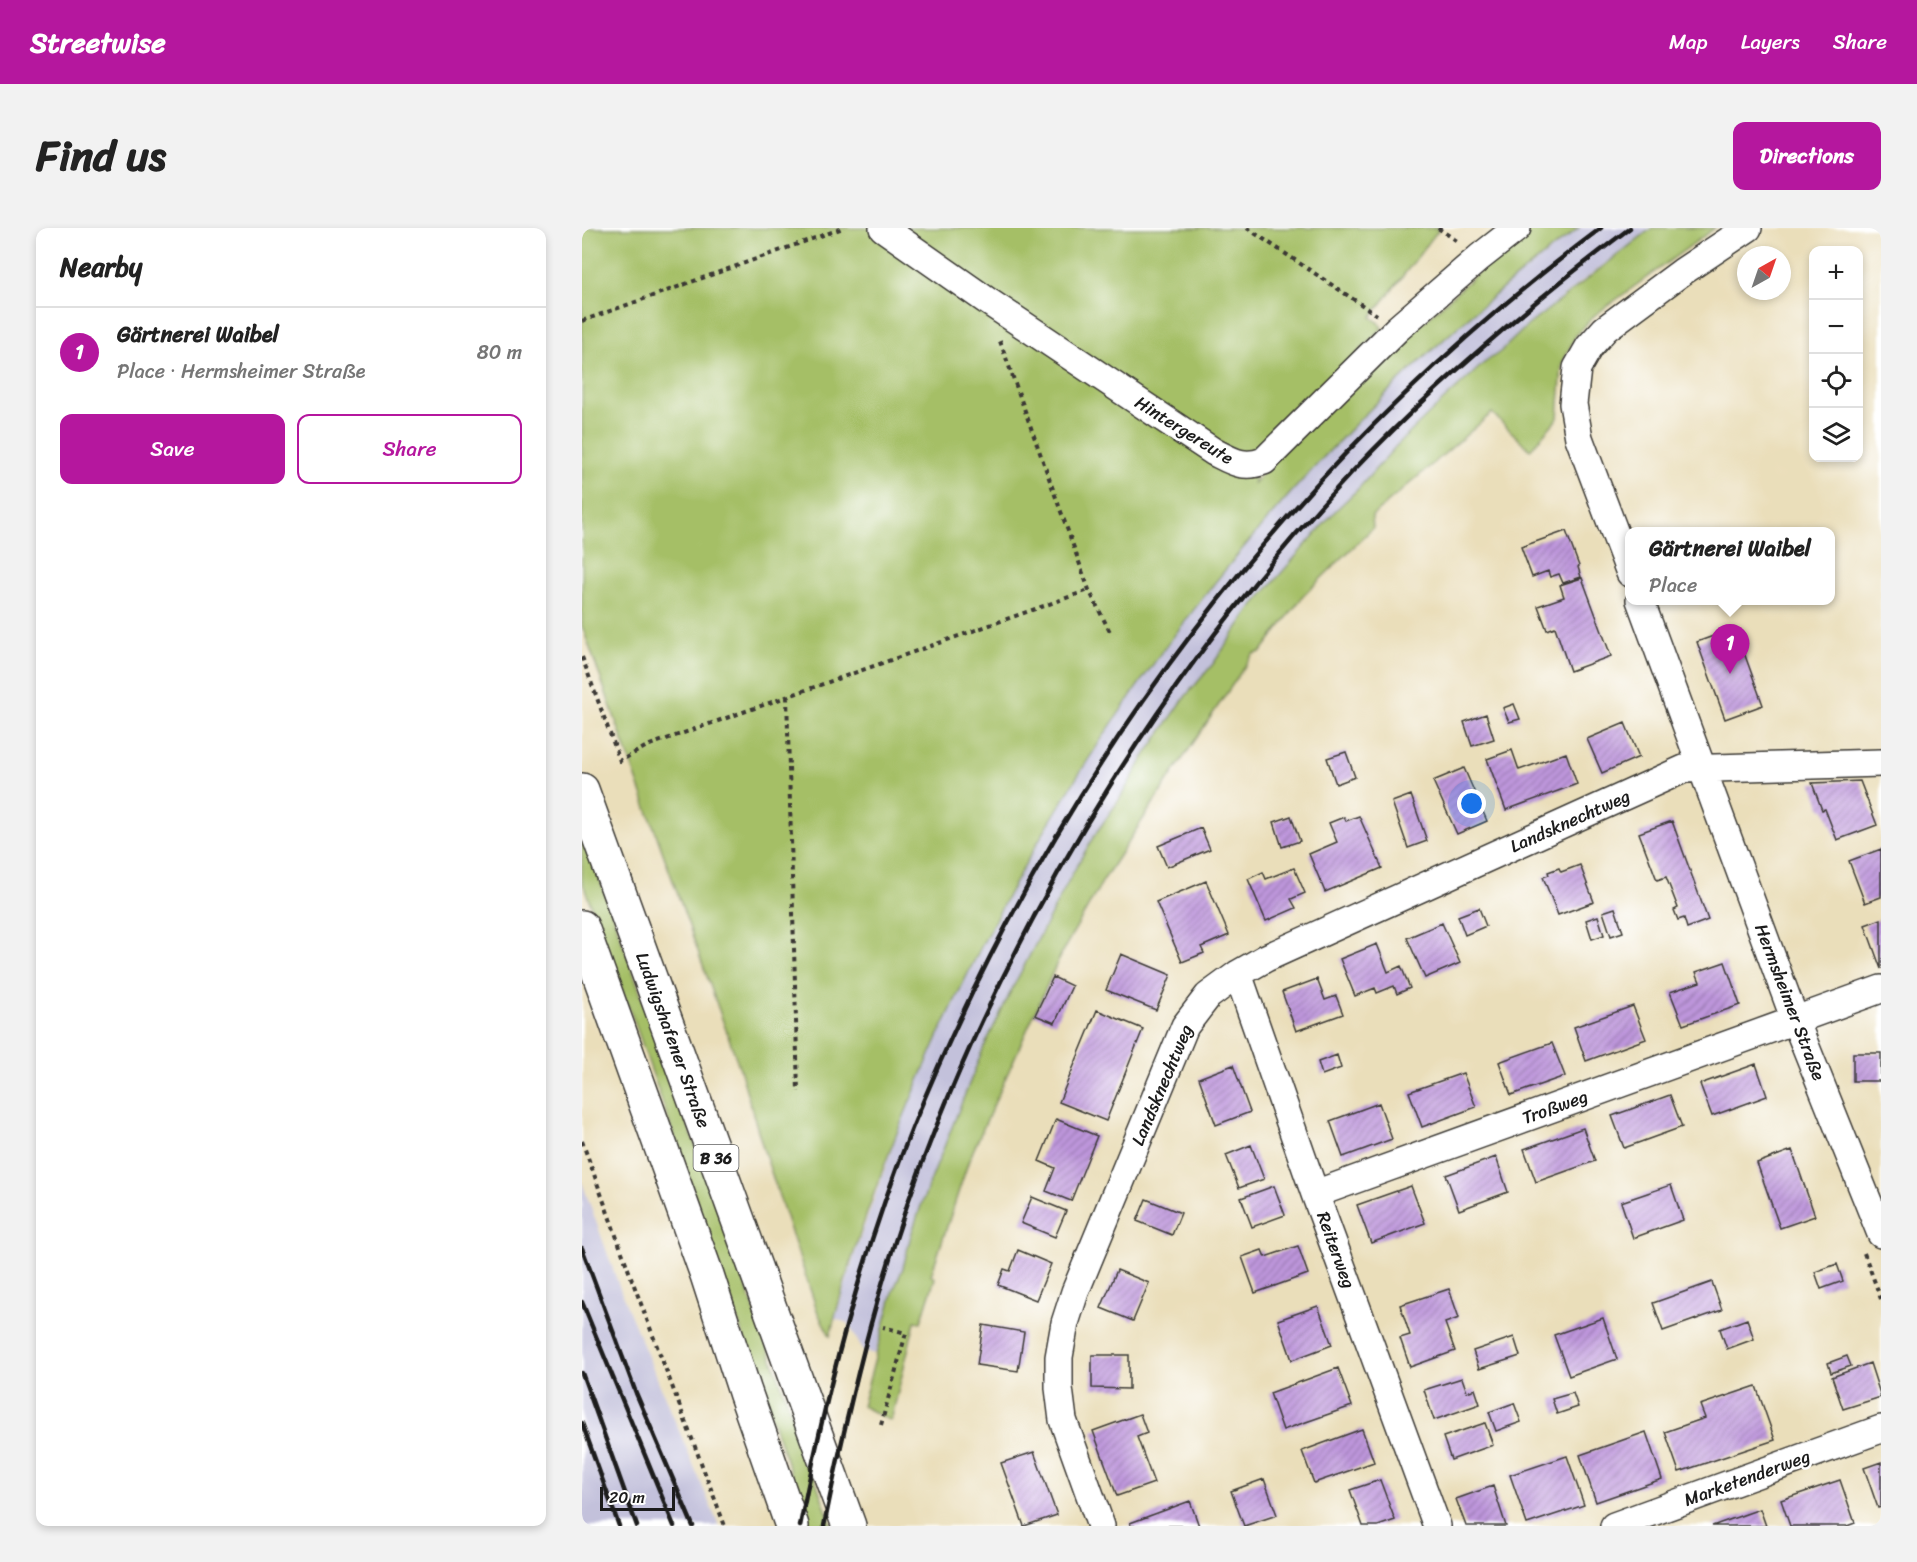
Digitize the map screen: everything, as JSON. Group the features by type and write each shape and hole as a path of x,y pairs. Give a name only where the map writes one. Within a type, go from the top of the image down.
{"main road":[{"name":"Ludwigshafener Straße","path":"582,790 849,1526"},
{"name":"B 36","path":"582,927 707,1275 792,1526"}],"street":[{"name":"Hintergereute","path":"883,228 986,300 1214,452 1237,464 1253,465 1264,461 1397,329 1517,228"},
{"path":"1625,562 1579,438 1573,404 1576,368 1588,346 1605,329 1682,272 1748,228"},
{"name":"Hermsheimer Straße","path":"1642,605 1795,1020 1881,1234"},
{"path":"1702,768 1881,764"},
{"name":"Landsknechtweg","path":"1101,1526 1063,1420 1059,1388 1059,1357 1065,1323 1075,1292 1185,1026 1208,996 1238,974 1266,958 1684,769 1702,768"},
{"name":"Reiterweg","path":"1238,974 1315,1194 1437,1526"},
{"name":"Troßweg","path":"1315,1194 1881,989"},
{"name":"Marketenderweg","path":"1614,1526 1881,1430"}],"path":[{"path":"582,321 843,228"},
{"path":"1247,228 1397,329"},
{"path":"986,300 1089,590 1110,632"},
{"path":"582,657 620,761 647,746 1089,590"},
{"path":"787,696 798,1092"},
{"path":"582,1141 725,1526"},
{"path":"881,1425 906,1333 883,1327"}],"shaded area":[{"path":"1579,228 1652,228 1581,282 1527,326 1500,352 1484,363 1396,446 1336,510 1251,608 1213,664 1185,697 1094,836 1040,934 983,1049 923,1200 875,1354 863,1351 848,1323 835,1319 857,1247 901,1123 939,1032 982,942 1030,853 1083,766 1138,683 1198,603 1261,525 1330,450 1401,379 1475,311"},
{"path":"582,1182 623,1297 719,1526 582,1526"}],"green space":[{"path":"582,228 1440,228 1371,317 1382,328 1260,457 1253,484 1285,448 1527,228 1579,228 1473,314 1373,406 1280,505 1194,610 1114,720 1042,835 977,955 920,1078 870,1206 848,1271 830,1336 818,1313 763,1148 740,1069 582,626"},
{"path":"1652,228 1715,228 1595,315 1576,335 1562,364 1558,418 1530,450 1492,413 1372,516 1373,528 1304,595 1261,652 1253,654 1177,767 1104,879 1061,954 969,1160 931,1275 935,1278 921,1322 915,1321 891,1421 862,1406 911,1235 983,1049 1071,876 1144,757 1251,608 1336,510 1396,446 1527,326"},
{"path":"582,830 832,1526 809,1526 638,1032 582,881"}],"building":[{"path":"1566,531 1581,577 1563,583 1559,574 1550,577 1548,571 1532,577 1521,547"},
{"path":"1582,578 1611,656 1570,671 1555,627 1547,630 1538,606 1564,597 1560,585"},
{"path":"1735,628 1763,705 1725,719 1697,642"},
{"path":"1514,704 1520,719 1509,722 1503,708"},
{"path":"1486,714 1494,739 1472,746 1464,722"},
{"path":"1625,723 1639,757 1602,773 1587,739"},
{"path":"1512,750 1519,770 1566,753 1577,784 1506,810 1487,759"},
{"path":"1346,752 1355,777 1336,784 1327,758"},
{"path":"1464,768 1487,821 1457,834 1433,781"},
{"path":"1860,781 1877,825 1837,840 1812,783"},
{"path":"1411,795 1427,841 1408,848 1392,802"},
{"path":"1291,816 1300,841 1282,847 1274,822"},
{"path":"1359,816 1382,868 1325,892 1309,854 1337,842 1329,823 1344,817 1346,821"},
{"path":"1672,821 1708,920 1687,928 1684,918 1678,920 1674,910 1678,908 1666,877 1657,880 1639,833"},
{"path":"1201,828 1210,849 1167,867 1158,846"},
{"path":"1881,849 1881,897 1865,903 1849,861"},
{"path":"1580,865 1594,902 1558,915 1543,877 1549,875 1548,872 1559,868 1561,872"},
{"path":"1294,868 1305,893 1291,899 1296,908 1266,921 1248,879 1263,872 1266,879"},
{"path":"1206,881 1229,935 1201,947 1204,953 1182,962 1156,902"},
{"path":"1479,908 1486,926 1465,935 1458,916"},
{"path":"1615,908 1623,932 1611,936 1603,912"},
{"path":"1598,916 1604,935 1592,939 1586,920"},
{"path":"1881,919 1881,969 1865,925"},
{"path":"1442,923 1460,963 1425,978 1407,938"},
{"path":"1377,944 1388,972 1401,966 1410,988 1397,994 1394,986 1377,993 1375,988 1355,996 1340,959"},
{"path":"1121,954 1171,975 1156,1010 1106,990"},
{"path":"1725,962 1740,1005 1683,1025 1670,992 1700,982 1696,972"},
{"path":"1053,977 1072,986 1055,1023 1035,1015"},
{"path":"1317,979 1325,1000 1336,996 1343,1014 1296,1031 1282,992"},
{"path":"1633,1006 1646,1039 1586,1061 1574,1027"},
{"path":"1097,1010 1143,1029 1106,1121 1059,1102"},
{"path":"1552,1043 1565,1076 1511,1095 1499,1062"},
{"path":"1853,1053 1881,1053 1881,1081 1853,1081"},
{"path":"1337,1055 1341,1068 1322,1075 1318,1062"},
{"path":"1756,1064 1767,1096 1712,1116 1700,1084"},
{"path":"1233,1065 1250,1112 1216,1125 1199,1078"},
{"path":"1463,1073 1476,1107 1422,1127 1409,1092"},
{"path":"1670,1095 1682,1127 1624,1148 1612,1116"},
{"path":"1379,1103 1392,1139 1343,1157 1330,1121"},
{"path":"1056,1119 1097,1136 1071,1201 1046,1191 1055,1168 1039,1161"},
{"path":"1583,1128 1595,1161 1536,1182 1524,1149"},
{"path":"1251,1145 1264,1179 1239,1188 1226,1155"},
{"path":"1792,1150 1815,1216 1780,1228 1757,1163"},
{"path":"1496,1157 1508,1192 1459,1210 1446,1175"},
{"path":"1671,1185 1683,1220 1633,1238 1621,1202"},
{"path":"1274,1186 1285,1215 1252,1227 1241,1198"},
{"path":"1411,1186 1425,1223 1371,1243 1357,1205"},
{"path":"1032,1197 1066,1211 1055,1237 1021,1223"},
{"path":"1146,1199 1181,1213 1172,1235 1137,1221"},
{"path":"1298,1246 1308,1274 1255,1293 1242,1257 1262,1250 1265,1257"},
{"path":"1018,1250 1051,1264 1036,1300 998,1285 1004,1269 1010,1271"},
{"path":"1837,1264 1843,1281 1821,1289 1815,1272"},
{"path":"1117,1270 1149,1283 1133,1321 1101,1308"},
{"path":"1712,1282 1722,1310 1663,1331 1653,1303"},
{"path":"1449,1289 1459,1318 1445,1323 1455,1351 1410,1367 1400,1338 1410,1335 1400,1305"},
{"path":"1318,1306 1332,1345 1292,1360 1278,1320"},
{"path":"1603,1318 1617,1359 1569,1376 1554,1335"},
{"path":"1747,1319 1754,1339 1727,1349 1720,1329"},
{"path":"983,1325 1024,1332 1018,1371 977,1365"},
{"path":"1514,1337 1520,1356 1479,1369 1473,1351"},
{"path":"1092,1355 1129,1355 1129,1389 1092,1388"},
{"path":"1847,1356 1851,1366 1831,1373 1828,1363"},
{"path":"1870,1363 1881,1397 1843,1409 1832,1377"},
{"path":"1338,1368 1352,1406 1283,1430 1270,1393"},
{"path":"1462,1378 1467,1392 1475,1389 1480,1404 1434,1420 1424,1390"},
{"path":"1756,1386 1775,1440 1679,1472 1665,1432 1705,1418 1700,1405"},
{"path":"1573,1393 1578,1407 1557,1414 1552,1399"},
{"path":"1514,1403 1521,1422 1496,1431 1489,1412"},
{"path":"1140,1414 1147,1433 1137,1437 1154,1483 1117,1496 1093,1431"},
{"path":"1485,1423 1493,1445 1451,1460 1443,1437"},
{"path":"1362,1429 1374,1462 1314,1483 1302,1451"},
{"path":"1646,1432 1662,1479 1596,1502 1580,1455"},
{"path":"1034,1452 1057,1515 1024,1526 1001,1463"},
{"path":"1567,1456 1584,1505 1527,1524 1510,1475"},
{"path":"1881,1462 1881,1507 1878,1508 1864,1468"},
{"path":"1264,1479 1277,1515 1244,1526 1231,1491"},
{"path":"1380,1480 1395,1520 1378,1526 1363,1526 1350,1490"},
{"path":"1840,1480 1855,1523 1847,1526 1790,1526 1781,1500"},
{"path":"1493,1486 1506,1526 1466,1526 1456,1499"},
{"path":"1190,1501 1199,1526 1131,1526 1130,1523"},
{"path":"1760,1509 1766,1526 1712,1526"}],"railway":[{"path":"800,1526 833,1374 861,1273 913,1126 972,994 1038,867 1113,745 1195,629 1285,519 1383,416 1488,318 1601,228"},
{"path":"824,1526 845,1426 870,1327 899,1229 934,1132 972,1042 1015,953 1061,867 1112,782 1166,701 1224,622 1286,545 1352,472 1418,406 1486,344 1630,228"},
{"path":"582,1248 636,1393 693,1526"},
{"path":"582,1302 674,1526"},
{"path":"582,1373 637,1526"},
{"path":"582,1423 619,1526"}],"place":[{"name":"Gärtnerei Waibel","path":"1730,674"}]}
